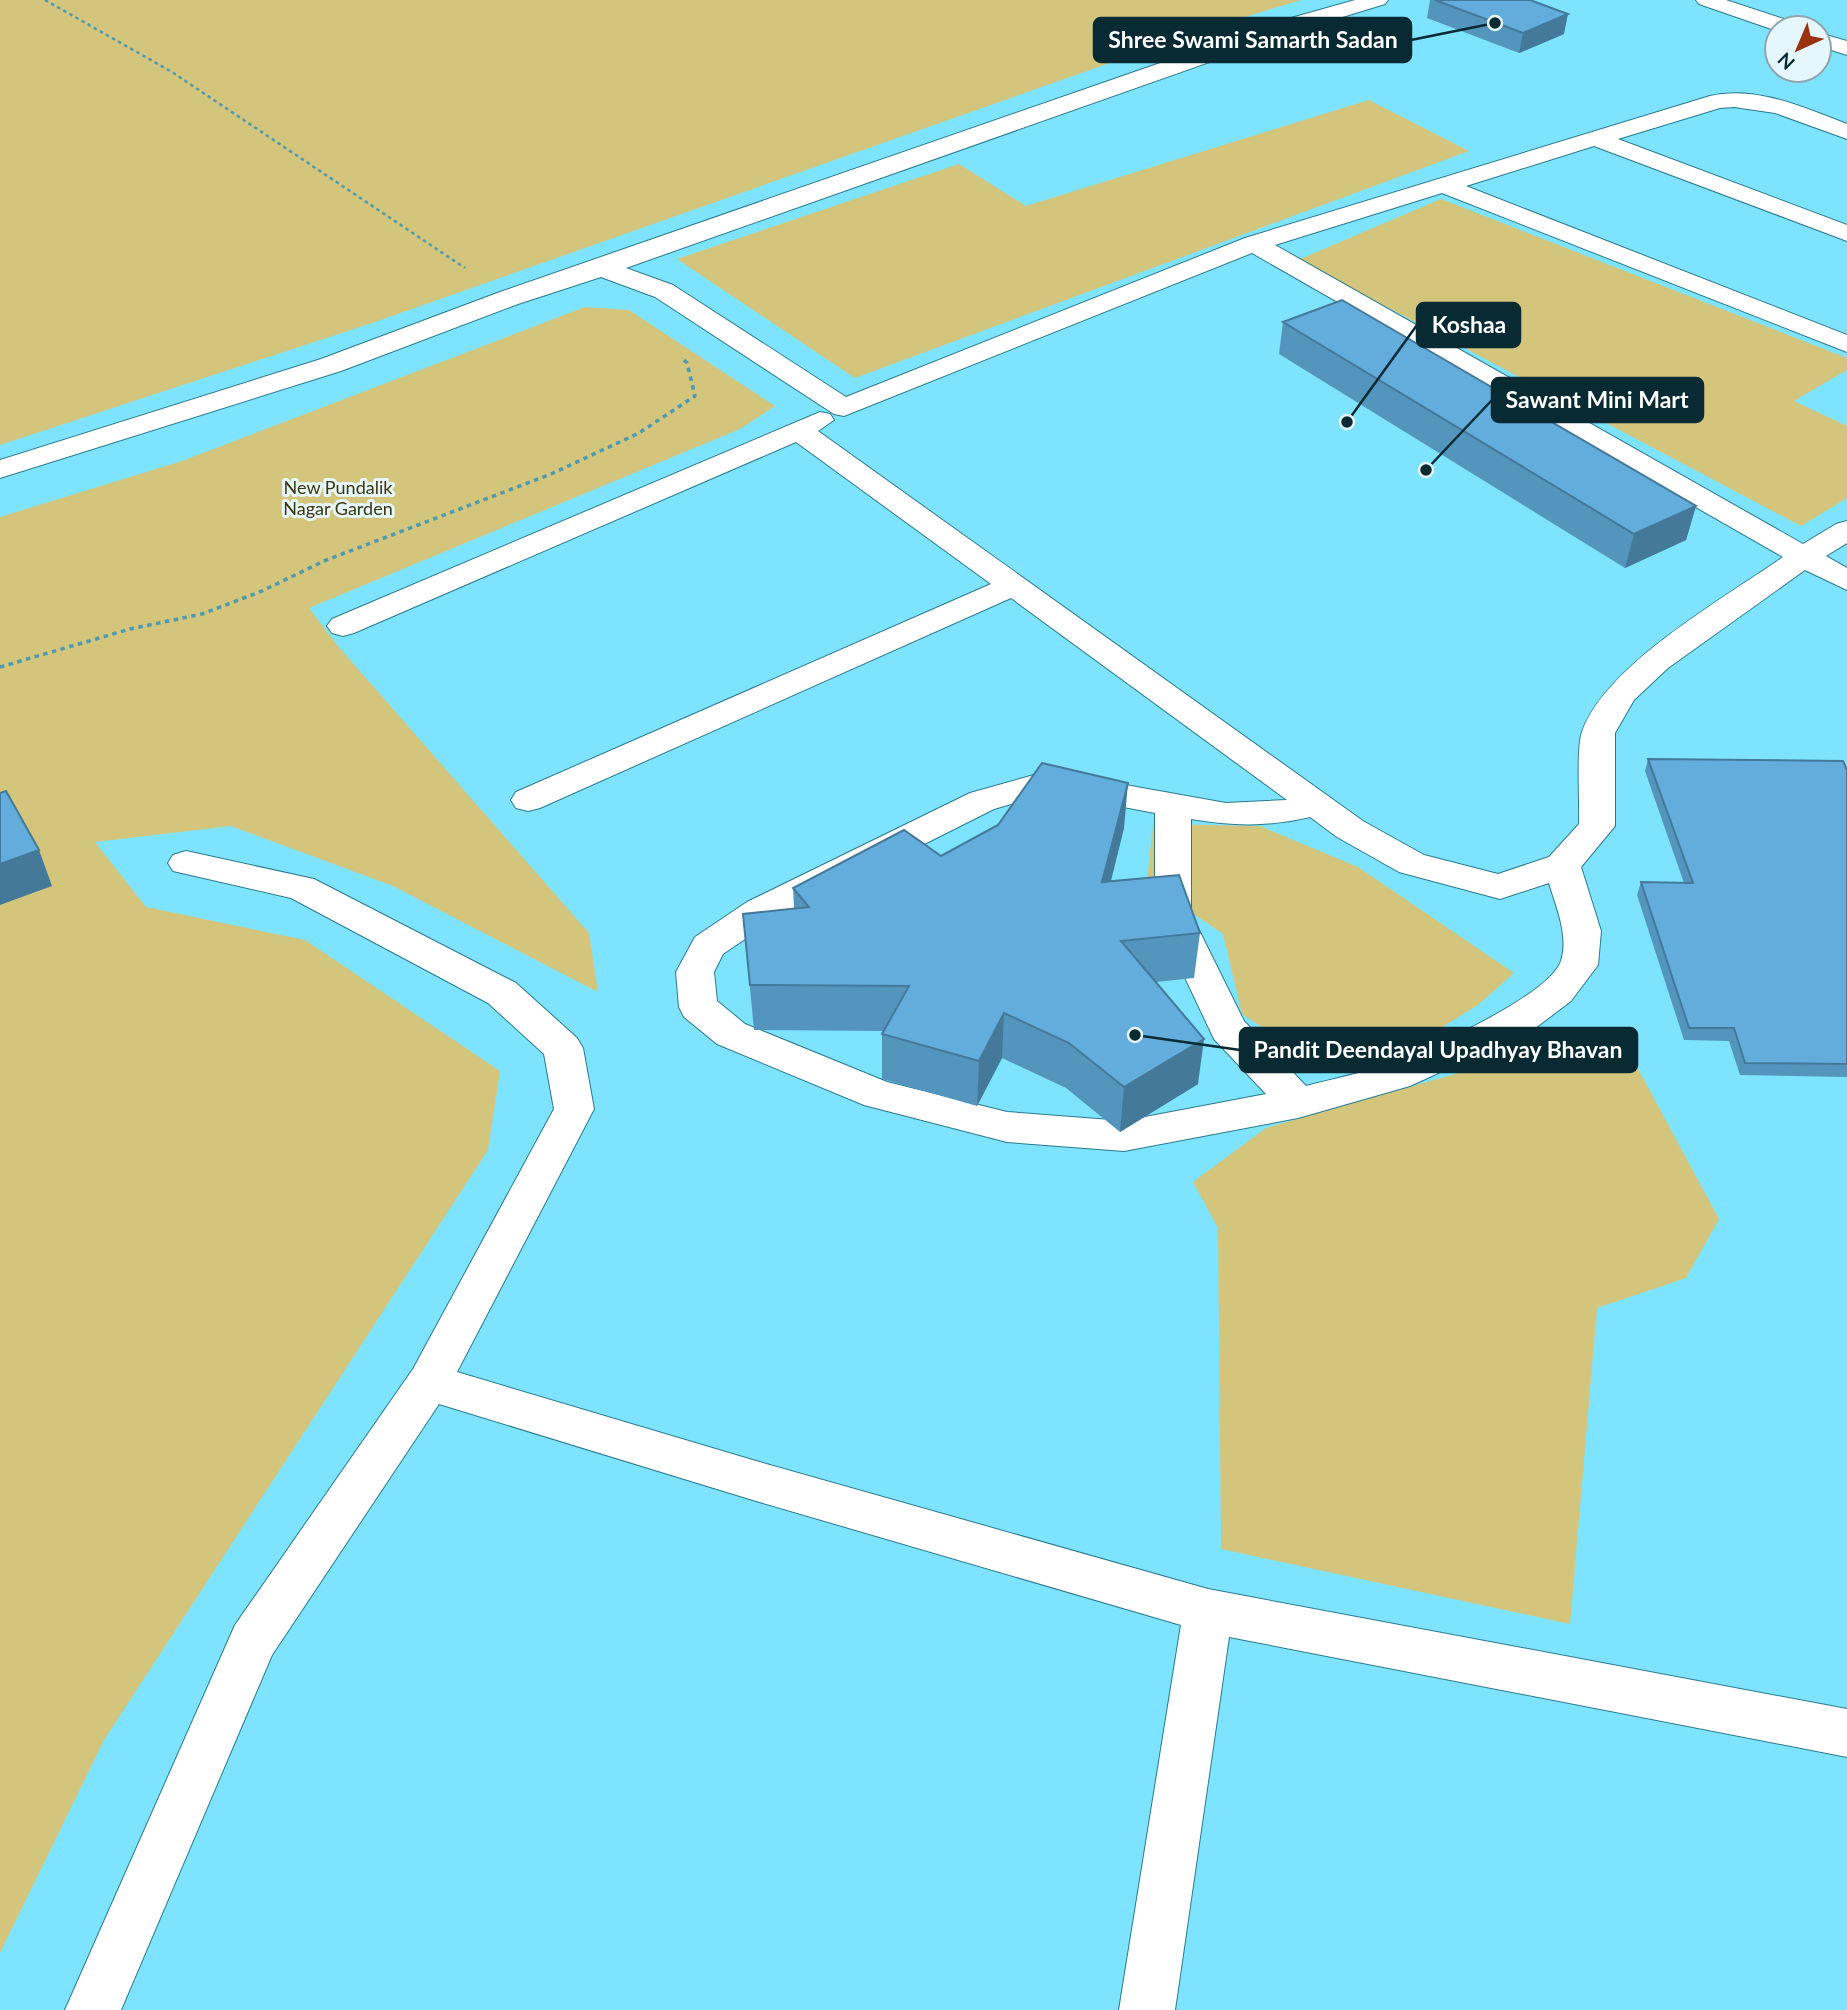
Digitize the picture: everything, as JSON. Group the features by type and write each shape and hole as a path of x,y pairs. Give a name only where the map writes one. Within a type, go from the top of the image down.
{"street":[{"path":"0,469 331,365 509,298 602,268 1292,25 1378,0"},
{"path":"1706,0 1763,19"},
{"path":"343,626 844,408 1254,243 1718,101 1738,98 1765,103 1847,132"},
{"path":"1594,138 1847,234"},
{"path":"1442,185 1847,344"},
{"path":"1254,243 1802,558 1847,581"},
{"path":"602,268 664,291 844,408"},
{"path":"798,430 1350,829 1412,864 1500,887 1562,865 1597,826 1598,733 1621,694 1657,661 1802,558 1847,530"},
{"path":"528,800 1015,585"},
{"path":"1316,804 1276,814 1226,814 1093,790 1034,786 982,801 760,911 708,946 695,972 698,1007 732,1034 878,1095 1007,1127 1124,1136 1298,1103 1410,1072 1520,1019 1557,991 1579,965 1582,931 1562,865"},
{"path":"1173,805 1173,914 1228,1029 1298,1103"},
{"path":"93,2010 253,1641 429,1382 574,1110 563,1048 502,993 301,888 186,863"},
{"path":"429,1382 756,1481 1208,1611 1847,1733"},
{"path":"1147,2010 1208,1611"}],"path":[{"path":"45,0 172,72 509,298"},
{"path":"0,667 130,629 202,614 262,591 324,561 551,474 639,433 695,396 687,363 679,355"}],"green space":[{"path":"0,0 1301,0 1212,27 375,322 0,445"},
{"path":"1369,100 1469,151 855,378 677,259 959,164 1026,206"},
{"path":"1441,199 1847,358 1847,370 1794,401 1847,426 1847,498 1801,526 1298,260"},
{"name":"New Pundalik Nagar Garden","path":"585,307 629,310 775,406 740,429 309,608 337,645 589,933 598,992 393,886 231,826 95,842 146,907 305,940 500,1071 488,1150 104,1740 0,1953 0,517 182,461"},
{"path":"1153,824 1260,826 1358,867 1514,973 1478,1005 1395,1056 1310,1059 1242,1014 1223,934 1147,882"},
{"path":"1616,1028 1719,1219 1686,1278 1597,1308 1570,1624 1221,1549 1218,1228 1193,1182 1266,1128"}],"building":[{"path":"1435,0 1530,0 1568,14 1523,33"},
{"path":"1342,300 1696,506 1634,534 1283,322"},
{"path":"1648,759 1843,761 1847,770 1847,1064 1745,1063 1734,1028 1689,1028 1641,882 1693,883"},
{"path":"1042,763 1128,783 1102,882 1179,875 1200,933 1121,941 1204,1039 1124,1087 1069,1043 1004,1013 979,1061 882,1034 909,986 750,985 743,914 809,907 793,888 904,830 941,856 998,825"},
{"path":"6,791 39,850 0,864 0,793"}],"place":[{"name":"Shree Swami Samarth Sadan","path":"1495,23"},
{"name":"Koshaa","path":"1347,422"},
{"name":"Sawant Mini Mart","path":"1426,470"},
{"name":"Pandit Deendayal Upadhyay Bhavan","path":"1135,1035"}]}
